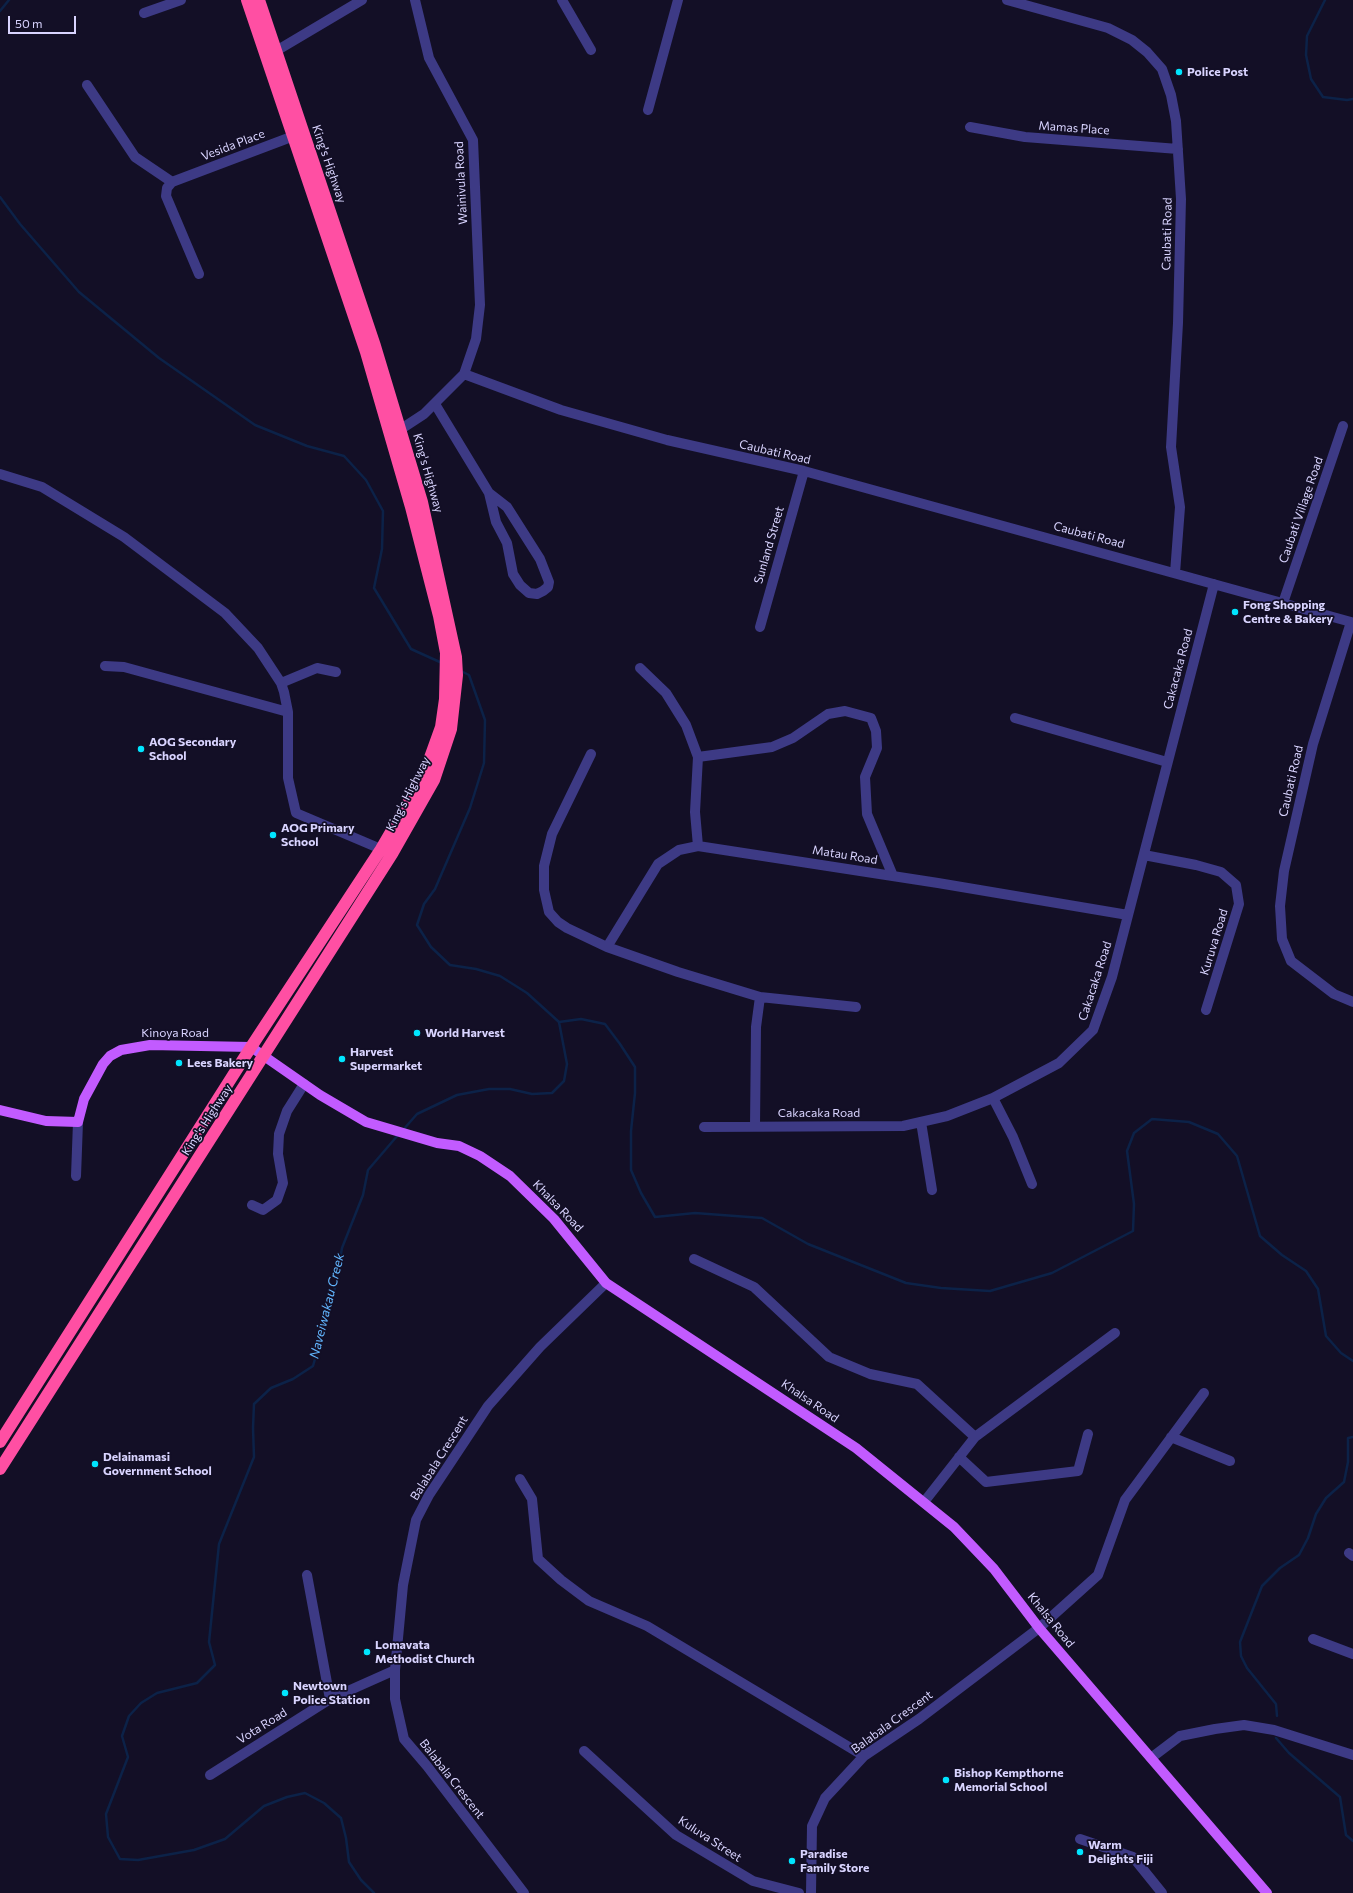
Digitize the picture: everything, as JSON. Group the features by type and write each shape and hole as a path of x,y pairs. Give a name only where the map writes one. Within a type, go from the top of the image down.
{"highway":[{"name":"King's Highway","path":"0,1469 392,854 434,780 451,729 451,655 422,502 396,432 375,346 298,134 247,0"},
{"name":"King's Highway","path":"259,0 276,51 298,134"},
{"name":"King's Highway","path":"0,1442 251,1047 381,849 423,777 433,752 452,674"}],"main road":[{"name":"Kinoya Road","path":"78,1122 84,1098 103,1064 110,1056 121,1050 150,1045 251,1047"},
{"name":"Khalsa Road","path":"251,1047 263,1057 304,1084 347,1112 366,1122 406,1135 437,1143 459,1146 480,1156 510,1176 554,1219 606,1282 850,1443 924,1502 954,1527 994,1569 1039,1628 1267,1893"},
{"path":"0,1110 46,1121 78,1122"}],"street":[{"path":"144,13 181,0"},
{"path":"276,51 362,0"},
{"name":"Wainivula Road","path":"415,0 429,58 473,140 480,305 476,339 464,374"},
{"path":"562,0 591,50"},
{"path":"648,110 678,0"},
{"name":"Caubati Road","path":"1007,0 1108,28 1132,40 1147,52 1162,69 1171,95 1176,121 1181,199 1178,324 1171,447 1180,507 1175,573"},
{"path":"87,85 135,157 172,182 167,188 166,196 199,274"},
{"name":"Mamas Place","path":"970,127 1025,137 1178,149"},
{"name":"Vesida Place","path":"172,182 298,134"},
{"path":"396,432 424,414 464,374"},
{"name":"Caubati Road","path":"464,374 561,410 667,440 804,471 1351,622 1313,744 1284,871 1280,906 1282,940 1291,961 1305,974 1334,994 1353,1002"},
{"path":"435,404 489,493 496,522 507,543 513,574 520,585 529,593 537,594 543,591 548,587 549,582 540,559 507,507 489,493"},
{"name":"Caubati Village Road","path":"1283,603 1343,426"},
{"name":"Sunland Street","path":"760,626 804,471"},
{"path":"0,474 42,487 147,552 225,613 258,648 281,682 288,712 288,778 296,813 392,854"},
{"name":"Cakacaka Road","path":"704,1127 903,1126 947,1116 993,1098 1059,1063 1093,1030 1112,977 1214,584"},
{"path":"105,666 124,667 288,712"},
{"path":"281,682 317,668 336,672"},
{"path":"640,668 666,693 686,724 698,757 695,812 698,846"},
{"path":"698,757 772,747 793,738 828,714 845,711 871,718 876,731 877,748 866,777 867,814 893,876"},
{"path":"1015,718 1167,762"},
{"path":"592,754 552,834 544,866 544,890 549,912 558,922 567,928 607,947 678,972 760,996 856,1007"},
{"name":"Matau Road","path":"607,947 658,864 679,850 698,846 893,876 1128,916"},
{"name":"Kuruva Road","path":"1144,855 1196,865 1221,872 1236,885 1239,904 1206,1010"},
{"path":"755,1126 756,1026 760,996"},
{"path":"252,1205 263,1210 277,1200 283,1183 278,1154 279,1134 287,1111 304,1084"},
{"path":"993,1098 1013,1137 1032,1184"},
{"path":"76,1176 78,1122"},
{"path":"921,1122 932,1190"},
{"path":"694,1259 754,1287 829,1357 870,1374 917,1384 975,1437"},
{"name":"Balabala Crescent","path":"524,1893 427,1766 404,1739 396,1699 395,1670 403,1585 416,1520 429,1495 488,1406 540,1346 606,1282"},
{"path":"924,1502 975,1437 1115,1333"},
{"name":"Balabala Crescent","path":"811,1893 812,1826 825,1798 864,1756 919,1719 1039,1628 1098,1575 1125,1500 1204,1393"},
{"path":"959,1457 986,1482 1078,1471 1088,1434"},
{"path":"1171,1438 1230,1461"},
{"path":"520,1479 532,1499 538,1559 560,1580 589,1601 647,1626 864,1756"},
{"path":"307,1575 330,1699"},
{"path":"1313,1639 1353,1654"},
{"name":"Vota Road","path":"210,1775 330,1699 395,1670"},
{"path":"1151,1758 1180,1736 1244,1725 1274,1730 1352,1753"},
{"name":"Kuluva Street","path":"584,1751 676,1835 752,1882 799,1893"},
{"path":"1080,1839 1133,1857 1162,1893"}],"waterway":[{"path":"0,11 9,0"},
{"path":"1325,0 1307,36 1306,55 1311,79 1323,97 1347,100 1353,99"},
{"path":"0,197 20,224 79,292 159,358 255,425 307,446 344,456 366,480 383,511 382,549 374,588 411,649 442,663"},
{"path":"461,671 469,675 485,720 484,763 470,808 435,889 424,904 417,925 431,947 450,965 476,969 500,976 527,993 559,1022 581,1019 605,1024 635,1067 635,1093 631,1131 631,1170 641,1193 655,1217 695,1213 762,1218 808,1244 906,1283 941,1288 990,1291 1052,1273 1133,1231 1134,1204 1127,1151 1134,1133 1152,1119 1189,1122 1218,1134 1237,1156 1260,1236 1282,1255 1306,1271 1318,1289 1326,1336 1341,1353 1353,1361"},
{"name":"Naveiwakau Creek","path":"403,1130 417,1114 457,1095 489,1089 510,1089 532,1094 552,1093 564,1081 567,1064 559,1022"},
{"name":"Naveiwakau Creek","path":"374,1893 361,1880 349,1862 346,1838 341,1818 324,1803 305,1793 287,1797 264,1806 225,1839 194,1850 138,1860 120,1859 108,1837 106,1814 128,1757 122,1736 129,1716 141,1703 157,1693 197,1683 215,1665 209,1642 219,1544 254,1457 254,1404 271,1388 293,1379 313,1366 335,1288 342,1248 363,1195 368,1170 398,1135"},
{"path":"1277,1716 1276,1704 1247,1668 1241,1656 1240,1642 1262,1586 1280,1568 1299,1555 1308,1538 1316,1514 1326,1498 1344,1482 1348,1462 1348,1438 1353,1437"},
{"path":"1276,1738 1289,1753 1340,1797 1346,1835 1353,1841"}],"place":[{"name":"Police Post","path":"1179,72"},
{"name":"Fong Shopping Centre & Bakery","path":"1235,612"},
{"name":"AOG Secondary School","path":"141,749"},
{"name":"AOG Primary School","path":"273,835"},
{"name":"World Harvest","path":"417,1033"},
{"name":"Harvest Supermarket","path":"342,1059"},
{"name":"Lees Bakery","path":"179,1063"},
{"name":"Delainamasi Government School","path":"95,1464"},
{"name":"Lomavata Methodist Church","path":"367,1652"},
{"name":"Newtown Police Station","path":"285,1693"},
{"name":"Bishop Kempthorne Memorial School","path":"946,1780"},
{"name":"Warm Delights Fiji","path":"1080,1852"},
{"name":"Paradise Family Store","path":"792,1861"}]}
